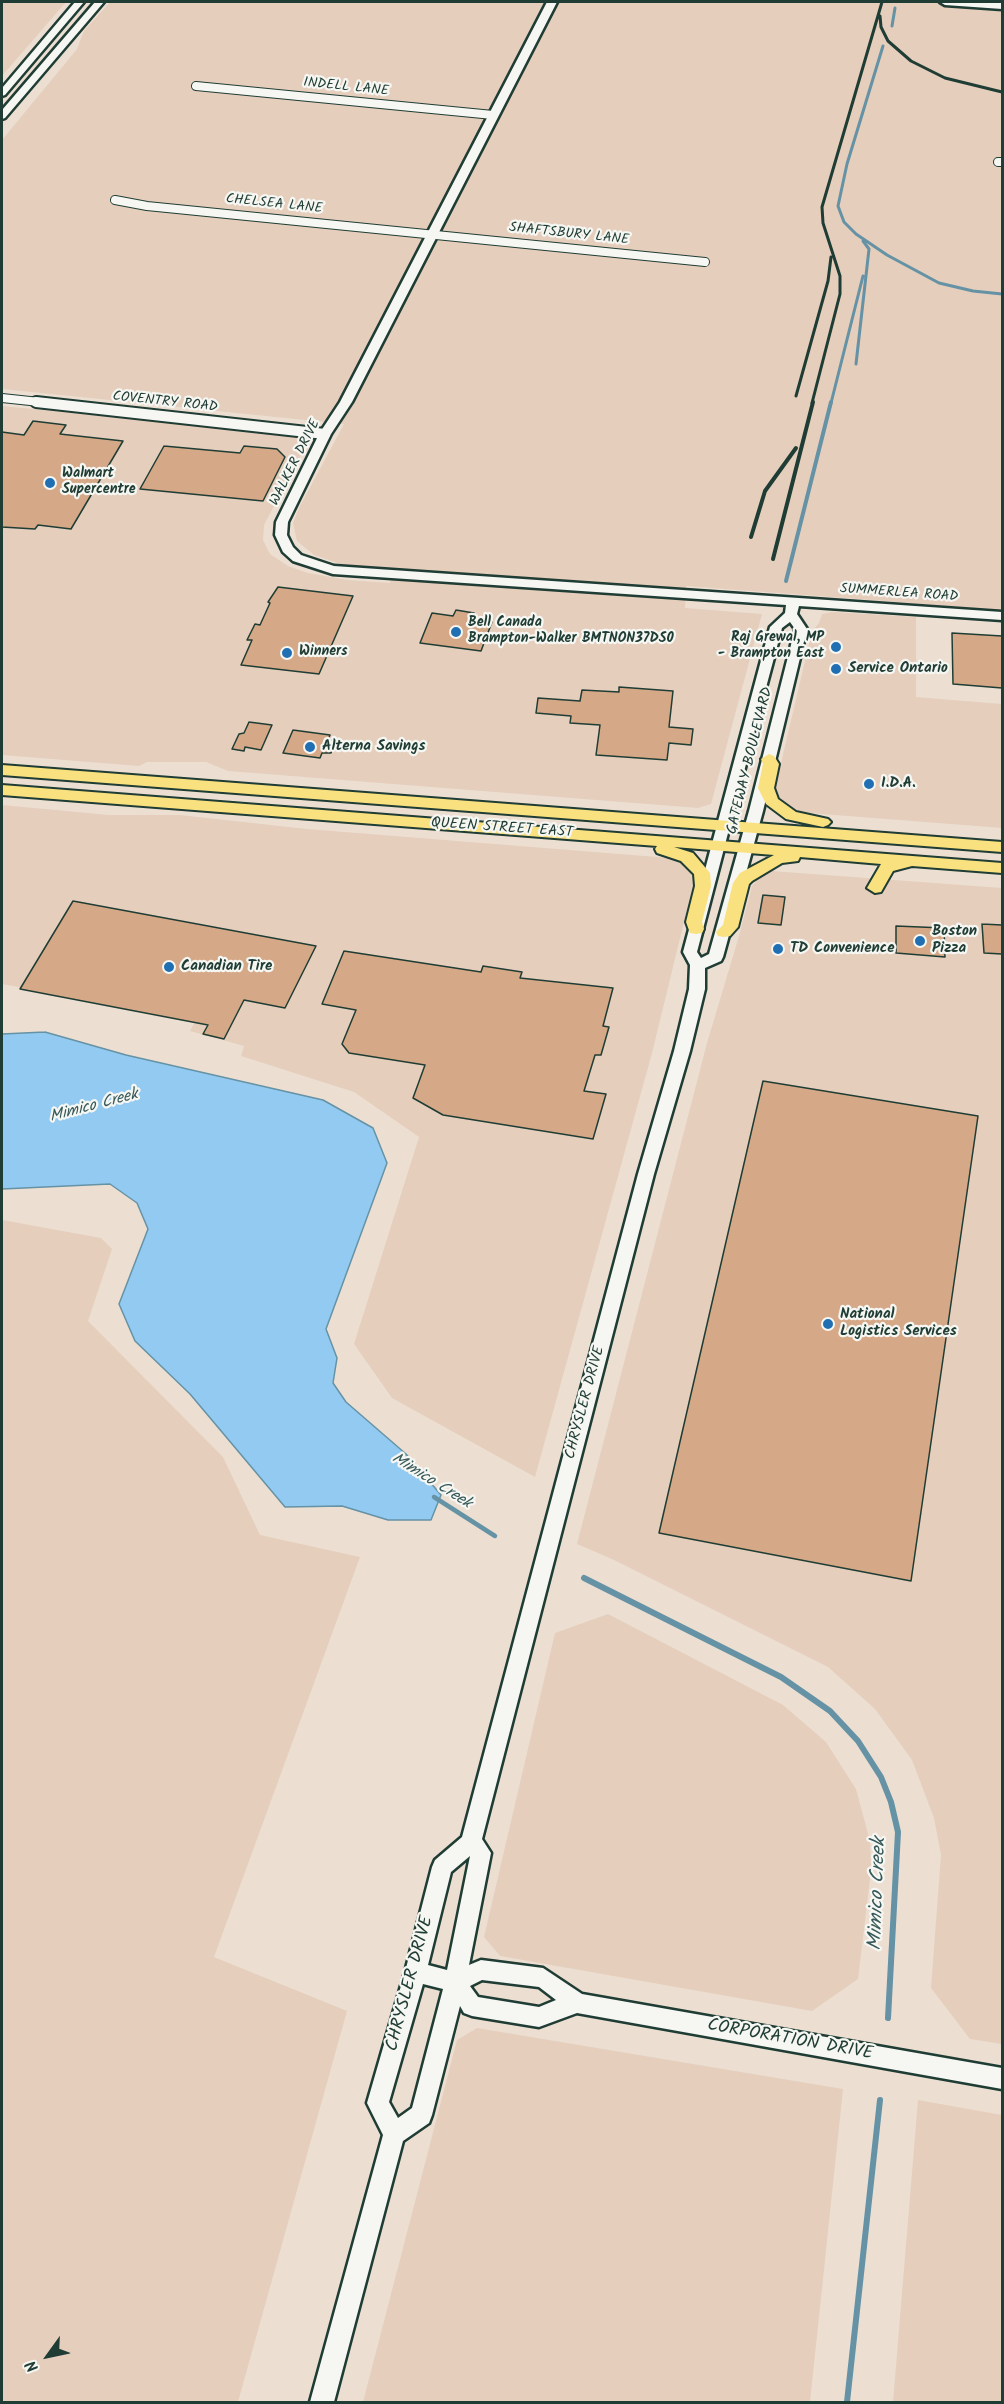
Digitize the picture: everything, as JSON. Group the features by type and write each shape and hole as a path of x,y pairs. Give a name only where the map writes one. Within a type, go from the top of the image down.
{"main road":[{"path":"769,759 771,764 767,794 784,813 802,820 816,822 915,829 931,841"},
{"name":"QUEEN STREET EAST","path":"2,770 1002,847"},
{"name":"QUEEN STREET EAST","path":"2,790 1002,867"},
{"path":"589,836 598,843 670,850 693,862 704,879 694,922 696,929"},
{"path":"724,932 730,927 741,883 758,869 777,860 789,857 856,856 863,864 875,888 887,867 916,861"}],"street":[{"path":"2,93 79,2"},
{"path":"2,116 99,2"},
{"name":"WALKER DRIVE","path":"552,2 346,402 325,434 282,522 281,535 287,549 297,558 333,570 792,608"},
{"path":"945,2 1002,6"},
{"name":"INDELL LANE","path":"196,86 493,115"},
{"name":"CHELSEA LANE","path":"115,200 147,206 431,235"},
{"name":"SHAFTSBURY LANE","path":"431,235 705,262"},
{"name":"COVENTRY ROAD","path":"2,398 325,434"},
{"name":"SUMMERLEA ROAD","path":"792,608 1002,616"},
{"name":"GATEWAY BOULEVARD","path":"723,826 776,627 792,608 801,629 746,848"},
{"name":"CHRYSLER DRIVE","path":"471,1842 481,1853 455,1982 421,2115 394,2134 378,2103 416,1972 442,1867 471,1842 646,1174 682,1051 697,989 698,965 690,952 723,826"},
{"path":"698,965 716,957 746,848"},
{"name":"CORPORATION DRIVE","path":"577,2003 538,2017 472,2006 455,1982 481,1970 543,1978 577,2003 1002,2079"},
{"path":"416,1972 455,1982"},
{"path":"322,2403 394,2134"}],"shaded area":[{"path":"2,2 66,2 2,76"},
{"path":"110,2 1002,2 1002,610 686,586 685,608 762,614 711,804 698,808 228,771 206,762 147,762 139,766 2,755 2,406 311,436 264,525 263,540 270,554 288,566 308,573 348,580 390,583 396,569 343,565 314,555 297,541 293,523 344,424 2,389 2,140 77,49 84,31"},
{"path":"833,612 916,617 916,697 1002,704 1002,828 809,813 793,810 778,798 775,789 812,631 819,623 822,614"},
{"path":"2,805 109,815 180,815 307,829 670,858 681,862 689,869 694,881 652,1053 535,1477 392,1398 354,1344 419,1137 354,1092 241,1056 244,1046 190,1031 196,1020 2,984"},
{"path":"772,871 1002,888 1002,2044 970,2039 931,1988 941,1855 934,1818 912,1760 875,1709 828,1667 614,1560 577,1544 707,1043 752,886 761,876"},
{"path":"2,1220 101,1238 112,1249 88,1321 223,1457 260,1535 360,1557 214,1957 347,2011 238,2402 2,2402"},
{"path":"608,1614 783,1705 826,1742 856,1789 870,1841 871,1871 858,1979 812,2011 500,1956 484,1937 555,1633"},
{"path":"477,2028 843,2089 810,2402 363,2402 457,2040"},
{"path":"918,2100 1002,2115 1002,2402 893,2402"}],"water":[{"path":"45,1032 126,1055 323,1100 373,1128 387,1163 326,1329 337,1358 333,1383 346,1402 406,1454 441,1495 431,1520 388,1520 342,1506 285,1507 190,1394 135,1341 119,1304 148,1229 137,1203 110,1184 2,1189 2,1034"}],"building":[{"name":"Walmart Supercentre","path":"33,421 66,425 60,434 123,441 71,529 38,525 35,529 2,527 2,432 24,435"},
{"path":"164,446 240,453 244,446 277,449 285,457 263,501 140,489"},
{"name":"Winners","path":"278,587 353,596 319,674 241,665 252,640 247,640 255,624 260,625 270,603 268,602"},
{"name":"Bell Canada Brampton-Walker BMTNON37DS0","path":"456,610 474,613 472,619 492,622 481,651 420,643 432,613 453,616"},
{"path":"952,633 1002,636 1002,688 953,684"},
{"path":"619,687 673,691 669,727 693,729 691,745 669,743 667,760 596,755 600,725 570,723 571,716 536,713 538,698 580,701 582,690 619,692"},
{"path":"249,722 272,725 261,750 245,747 244,751 232,749 239,734 244,733"},
{"name":"Alterna Savings","path":"293,730 330,735 328,740 336,741 331,753 322,753 320,758 283,753"},
{"path":"763,895 785,897 781,925 758,923"},
{"name":"Canadian Tire","path":"73,901 316,946 285,1008 244,1000 224,1039 203,1034 208,1025 20,989"},
{"path":"982,924 1002,925 1002,954 984,953"},
{"name":"Boston Pizza","path":"896,926 944,928 945,957 896,953"},
{"path":"344,951 481,972 483,966 522,972 520,978 613,988 603,1026 609,1027 601,1055 595,1055 584,1091 606,1094 593,1139 443,1115 413,1098 425,1065 349,1053 342,1044 356,1010 322,1004"},
{"name":"National Logistics Services","path":"763,1081 978,1116 911,1581 659,1533"}],"waterway":[{"path":"892,26 895,8"},
{"path":"883,46 847,164 838,206 844,222 856,234 887,255 939,283 973,291 1002,294"},
{"path":"856,364 869,249 863,241"},
{"path":"831,403 863,276"},
{"path":"786,581 831,402"},
{"name":"Mimico Creek","path":"434,1497 495,1536"},
{"name":"Mimico Creek","path":"584,1578 781,1677 830,1711 858,1741 881,1777 891,1802 898,1832 888,2018"},
{"name":"Mimico Creek","path":"847,2402 880,2100"}],"railway":[{"path":"812,403 840,294 840,276 823,223 822,207 882,2"},
{"path":"880,16 881,27 888,41 911,61 945,78 1002,92"},
{"path":"796,396 828,281 831,257"},
{"path":"773,559 813,402"},
{"path":"751,537 765,491 796,448"}],"place":[{"name":"Walmart Supercentre","path":"50,483"},
{"name":"Bell Canada Brampton-Walker BMTNON37DS0","path":"456,632"},
{"name":"Raj Grewal, MP - Brampton East","path":"836,647"},
{"name":"Winners","path":"287,653"},
{"name":"Service Ontario","path":"836,669"},
{"name":"Alterna Savings","path":"310,747"},
{"name":"I.D.A.","path":"869,784"},
{"name":"Boston Pizza","path":"920,941"},
{"name":"TD Convenience","path":"778,949"},
{"name":"Canadian Tire","path":"169,967"},
{"name":"National Logistics Services","path":"828,1324"}]}
